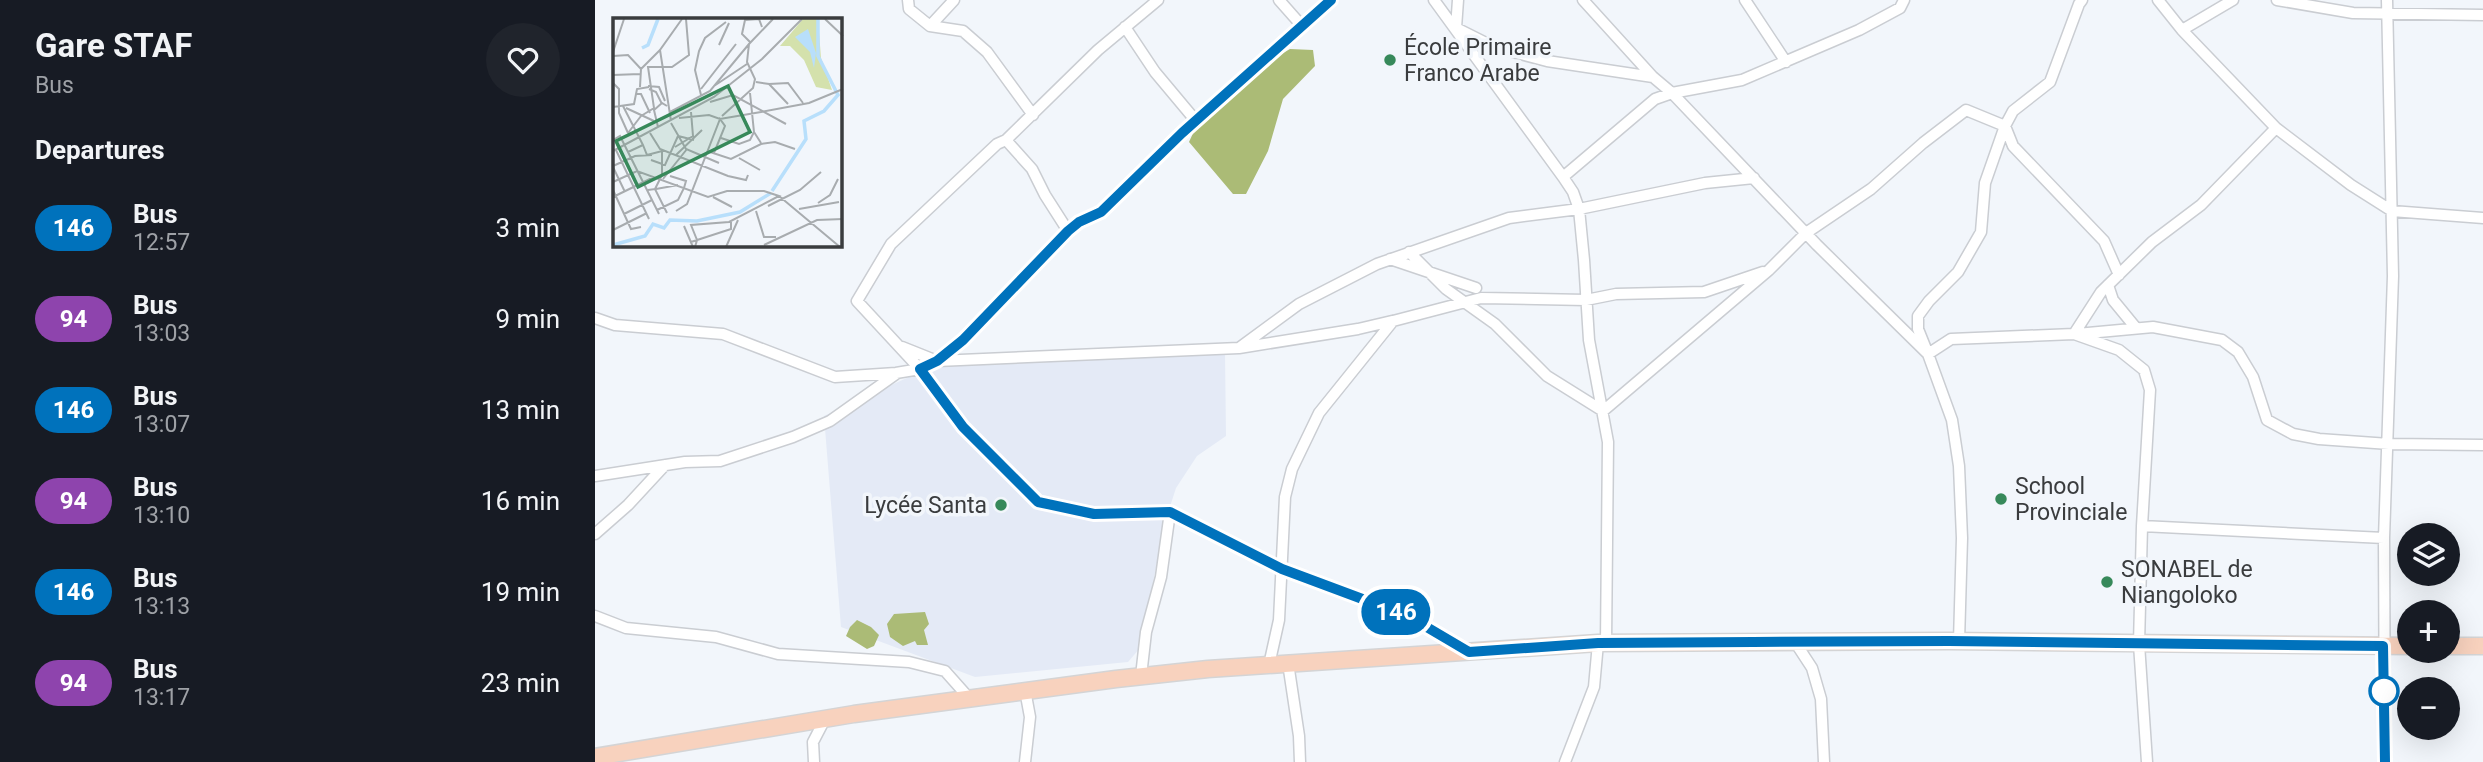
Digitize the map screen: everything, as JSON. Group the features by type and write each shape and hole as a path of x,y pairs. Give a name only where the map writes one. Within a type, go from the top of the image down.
{"highway":[{"path":"595,757 622,757 825,719 1141,676 1288,663 1602,643 1959,641 2397,646"},
{"path":"2460,646 2483,646"}],"street":[{"path":"908,0 909,9 930,26 963,31 987,52 1033,115"},
{"path":"930,26 954,0"},
{"path":"1157,0 1098,50 1033,115 1006,140 997,144 891,244 857,301 920,369 963,427 1038,502 1094,514 1170,512 1282,569 1408,616 1469,652"},
{"path":"1279,0 1303,26"},
{"path":"595,318 615,325 723,334 835,377 920,369 937,361 963,340 1068,231 1079,222 1101,212 1196,121 1331,0"},
{"path":"1434,0 1563,177 1573,192 1579,209 1589,340 1608,442 1602,643 1594,687 1565,762"},
{"path":"1456,28 1458,0"},
{"path":"1583,0 1653,77 1672,93 1806,233 1928,354"},
{"path":"1745,0 1786,62"},
{"path":"1563,177 1655,99 1672,93 1742,80 1859,30 1900,8 1904,0"},
{"path":"1959,641 1962,538 1959,466 1952,420 1918,330 1918,316 1958,272 1981,232 1985,183 2005,125 2013,111 2050,82 2078,4 2082,0"},
{"path":"2158,0 2182,30 2276,128 2351,185 2392,211 2483,218"},
{"path":"2182,30 2233,0"},
{"path":"2277,0 2353,13 2483,15"},
{"path":"2385,762 2383,646 2392,211 2387,0"},
{"path":"1125,27 1155,72 1196,121"},
{"path":"1456,28 1494,47 1547,61 1653,77"},
{"path":"1603,411 1769,270 1806,233 1871,189 1966,110 2005,125 2013,146 2104,241 2119,275"},
{"path":"2074,334 2108,285 2152,242 2201,205 2276,128"},
{"path":"1006,140 1032,169 1068,231"},
{"path":"1238,348 1299,304 1390,259 1509,218 1579,209 1705,183 1754,178"},
{"path":"1409,251 1463,301 1495,324 1547,376 1603,411"},
{"path":"1390,259 1476,288"},
{"path":"897,345 937,361 1238,348 1358,329 1481,298 1586,300 1616,294 1704,292 1769,270"},
{"path":"2108,285 2113,300 2136,328"},
{"path":"1269,665 1279,620 1285,496 1291,469 1319,413 1393,321"},
{"path":"1928,354 1951,339 2074,334 2153,327 2222,340 2238,352 2253,377 2267,420 2293,434 2319,439 2389,444 2483,445"},
{"path":"2074,334 2119,350 2144,370 2150,390 2142,526 2139,644 2147,762"},
{"path":"595,475 665,465 720,461 793,437 830,421 896,373"},
{"path":"595,534 628,505 665,465"},
{"path":"1141,676 1146,632 1161,577 1170,512"},
{"path":"2142,526 2385,538"},
{"path":"595,616 626,628 716,637 778,654 909,662 945,671 969,698"},
{"path":"1795,642 1812,668 1821,699 1824,762"},
{"path":"1288,663 1299,736 1300,762"},
{"path":"1025,690 1030,717 1025,762"},
{"path":"814,762 813,742 825,719"}],"shaded area":[{"name":"Lycée Santa","path":"1225,353 1226,436 1197,456 1176,488 1165,522 1140,648 1128,662 975,677 841,627 824,416 935,365"}],"green space":[{"path":"1290,49 1313,50 1315,66 1283,99 1268,151 1246,194 1233,194 1189,142 1195,129 1266,63"},
{"path":"925,612 929,624 924,630 928,645 917,645 915,641 903,646 890,637 887,624 894,614"},
{"path":"857,620 871,627 879,635 874,646 867,649 846,636"}],"bus line":[{"name":"146","path":"1331,0 1182,133 1101,212 1079,222 1068,231 963,340 937,361 920,369 963,427 1038,502 1094,514 1170,512 1282,569 1408,616 1469,652 1598,643 1949,641 2383,646 2385,762"}],"place":[{"name":"École Primaire Franco Arabe","path":"1390,60"},
{"name":"School Provinciale","path":"2001,499"},
{"name":"Lycée Santa","path":"1001,505"},
{"name":"SONABEL de Niangoloko","path":"2107,582"}]}
